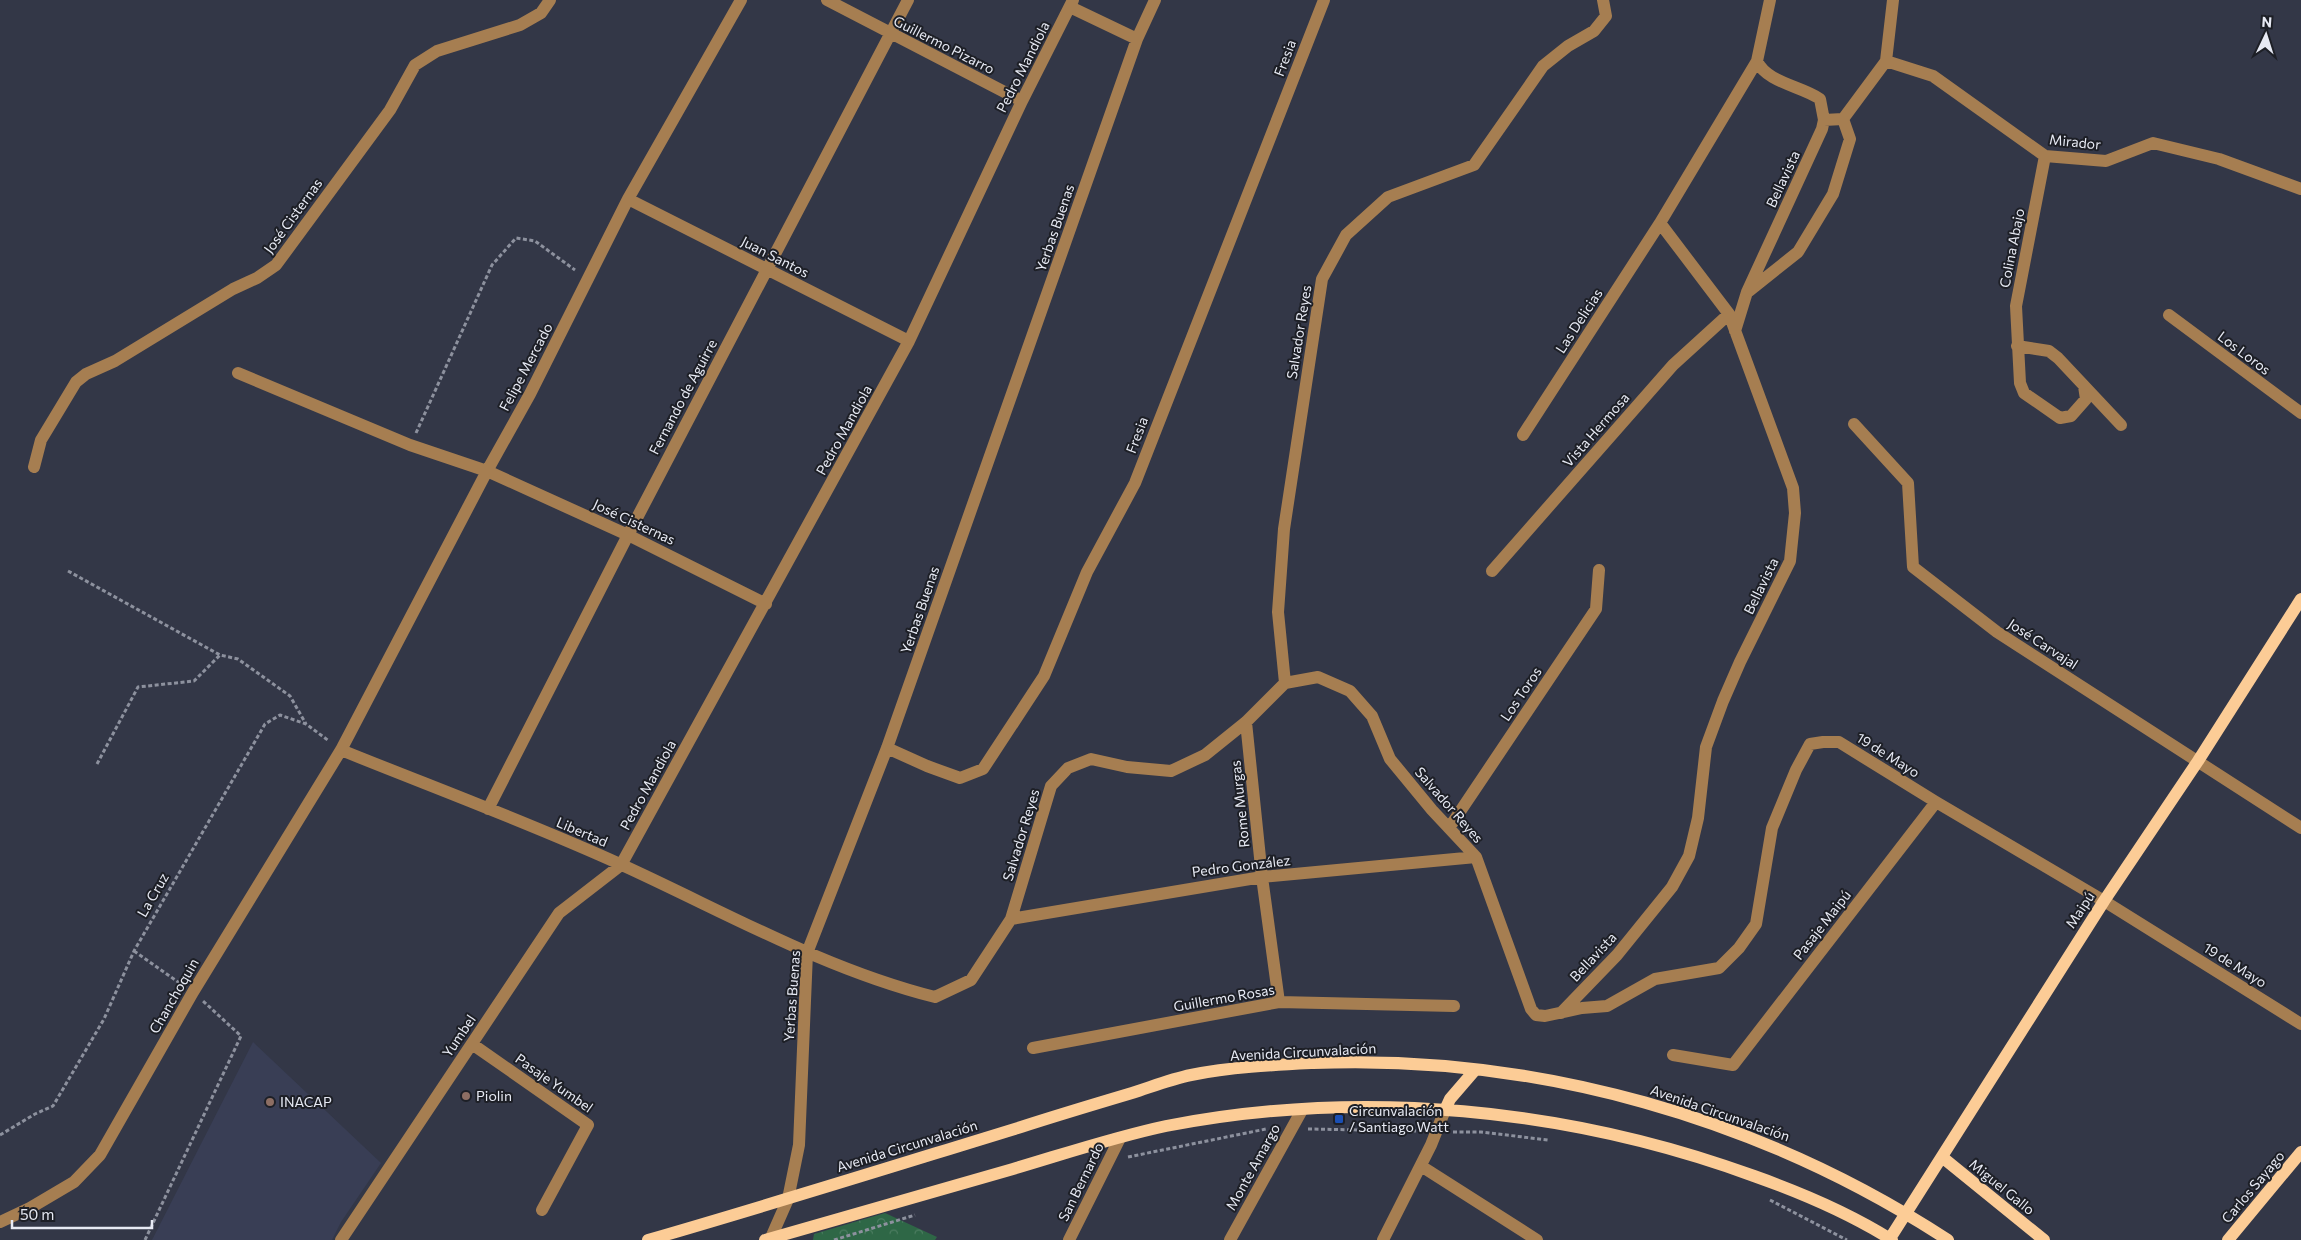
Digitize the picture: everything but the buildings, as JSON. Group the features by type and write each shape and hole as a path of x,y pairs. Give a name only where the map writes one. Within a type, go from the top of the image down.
{"main road":[{"name":"Maipú","path":"1890,1240 2104,901 2198,761 2301,599"},
{"name":"Avenida Circunvalación","path":"648,1240 788,1199 1190,1075 1285,1065 1332,1063 1428,1065 1475,1070 1585,1088 1689,1115 1790,1154 1847,1181 1948,1240"},
{"path":"1445,1110 1450,1099 1475,1070"},
{"path":"770,1240 1120,1138 1164,1127 1210,1119 1302,1110 1350,1108 1445,1110 1551,1122 1640,1141 1728,1166 1805,1196 1855,1219 1890,1240"},
{"name":"Carlos Sayago","path":"2228,1240 2301,1152"},
{"name":"Miguel Gallo","path":"1942,1157 2044,1240"}],"street":[{"name":"José Cisternas","path":"34,468 41,440 76,382 86,374 115,361 276,265 390,110 415,65 437,51 520,25 541,12 550,0"},
{"name":"Felipe Mercado","path":"341,750 487,471 530,394 628,198 741,0"},
{"name":"Guillermo Pizarro","path":"827,0 1022,101"},
{"name":"Fernando de Aguirre","path":"488,810 628,535 908,0"},
{"name":"Yerbas Buenas","path":"770,1240 788,1199 799,1146 807,953 887,748 1137,39 1155,0"},
{"name":"Fresia","path":"887,748 960,778 983,769 1044,676 1087,572 1135,483 1324,0"},
{"name":"Salvador Reyes","path":"1285,683 1278,612 1284,529 1322,279 1346,235 1388,197 1474,165 1543,66 1568,46 1594,31 1606,16 1603,0"},
{"name":"Las Delicias","path":"1523,435 1660,223 1758,61 1770,0"},
{"path":"1758,61 1760,67 1767,73 1812,93 1820,99 1824,120 1842,118 1886,61 1892,0"},
{"path":"1072,3 1137,39"},
{"name":"Pedro Mandiola","path":"621,864 766,604 909,341 1022,101 1072,3"},
{"name":"Mirador","path":"1886,61 1933,76 2045,156 2106,161 2154,143 2218,160 2301,189"},
{"path":"1747,292 1798,252 1833,194 1850,139 1842,118"},
{"name":"Bellavista","path":"1561,1013 1617,955 1672,887 1688,856 1698,818 1706,746 1722,701 1790,561 1796,513 1793,488 1735,330 1747,292 1822,129 1824,120"},
{"name":"Colina Abajo","path":"2045,156 2016,306 2020,382 2024,393 2060,418 2071,416 2086,399 2084,386"},
{"name":"Juan Santos","path":"628,198 909,341"},
{"path":"1660,223 1729,314 1735,330"},
{"name":"Vista Hermosa","path":"1492,571 1673,365 1729,314"},
{"name":"Los Loros","path":"2169,315 2301,413"},
{"path":"2017,346 2049,351 2058,358 2121,425"},
{"name":"José Cisternas","path":"238,373 410,445 487,471 628,535 766,604"},
{"name":"José Carvajal","path":"1854,424 1908,483 1913,567 1997,632 2301,828"},
{"name":"Los Toros","path":"1449,828 1596,609 1599,570"},
{"name":"Salvador Reyes","path":"807,953 891,986 935,997 972,980 1011,919 1051,786 1068,768 1091,759 1127,767 1172,770 1205,755 1246,722 1285,683 1318,677 1350,691 1372,716 1390,759 1476,857 1531,1009 1536,1015 1545,1016 1561,1013"},
{"name":"Rome Murgas","path":"1246,722 1262,877 1279,1002"},
{"name":"19 de Mayo","path":"1561,1013 1582,1008 1607,1006 1655,979 1719,968 1739,948 1756,924 1772,828 1796,770 1810,744 1839,742 1936,802 2104,901 2301,1024"},
{"name":"Libertad","path":"341,750 621,864 807,953"},
{"name":"Chanchoquin","path":"0,1222 30,1208 74,1182 100,1155 193,992 341,750"},
{"name":"Pasaje Maipú","path":"1673,1055 1733,1066 1936,802"},
{"name":"Pedro González","path":"1011,919 1262,877 1476,857"},
{"name":"Yumbel","path":"341,1240 559,913 621,864"},
{"name":"Guillermo Rosas","path":"1033,1048 1279,1002 1454,1006"},
{"name":"Pasaje Yumbel","path":"472,1044 588,1125 542,1210"},
{"name":"Monte Amargo","path":"1230,1240 1302,1110"},
{"path":"1383,1240 1437,1131 1445,1110"},
{"name":"San Bernardo","path":"1070,1240 1120,1138"},
{"path":"1420,1166 1537,1240"}],"path":[{"path":"410,445 492,265 516,238 535,241 588,279"},
{"path":"68,572 220,655 238,659 290,696 306,724"},
{"path":"98,764 138,687 194,681 220,655"},
{"name":"La Cruz","path":"0,1135 35,1114 53,1106 104,1019 134,951 265,724 280,715 306,724 341,750"},
{"path":"134,951 193,992 241,1036 145,1240"},
{"path":"1108,1160 1270,1129 1481,1132 1556,1141"},
{"path":"1769,1200 1847,1240"},
{"path":"834,1240 918,1214"}],"shaded area":[{"name":"INACAP","path":"253,1042 381,1163 341,1222 332,1240 152,1240"}],"green space":[{"path":"885,1213 937,1237 935,1240 813,1240 814,1234"}],"place":[{"name":"Piolin","path":"466,1096"},
{"name":"INACAP","path":"270,1102"},
{"name":"Circunvalación / Santiago Watt","path":"1339,1119"}]}
